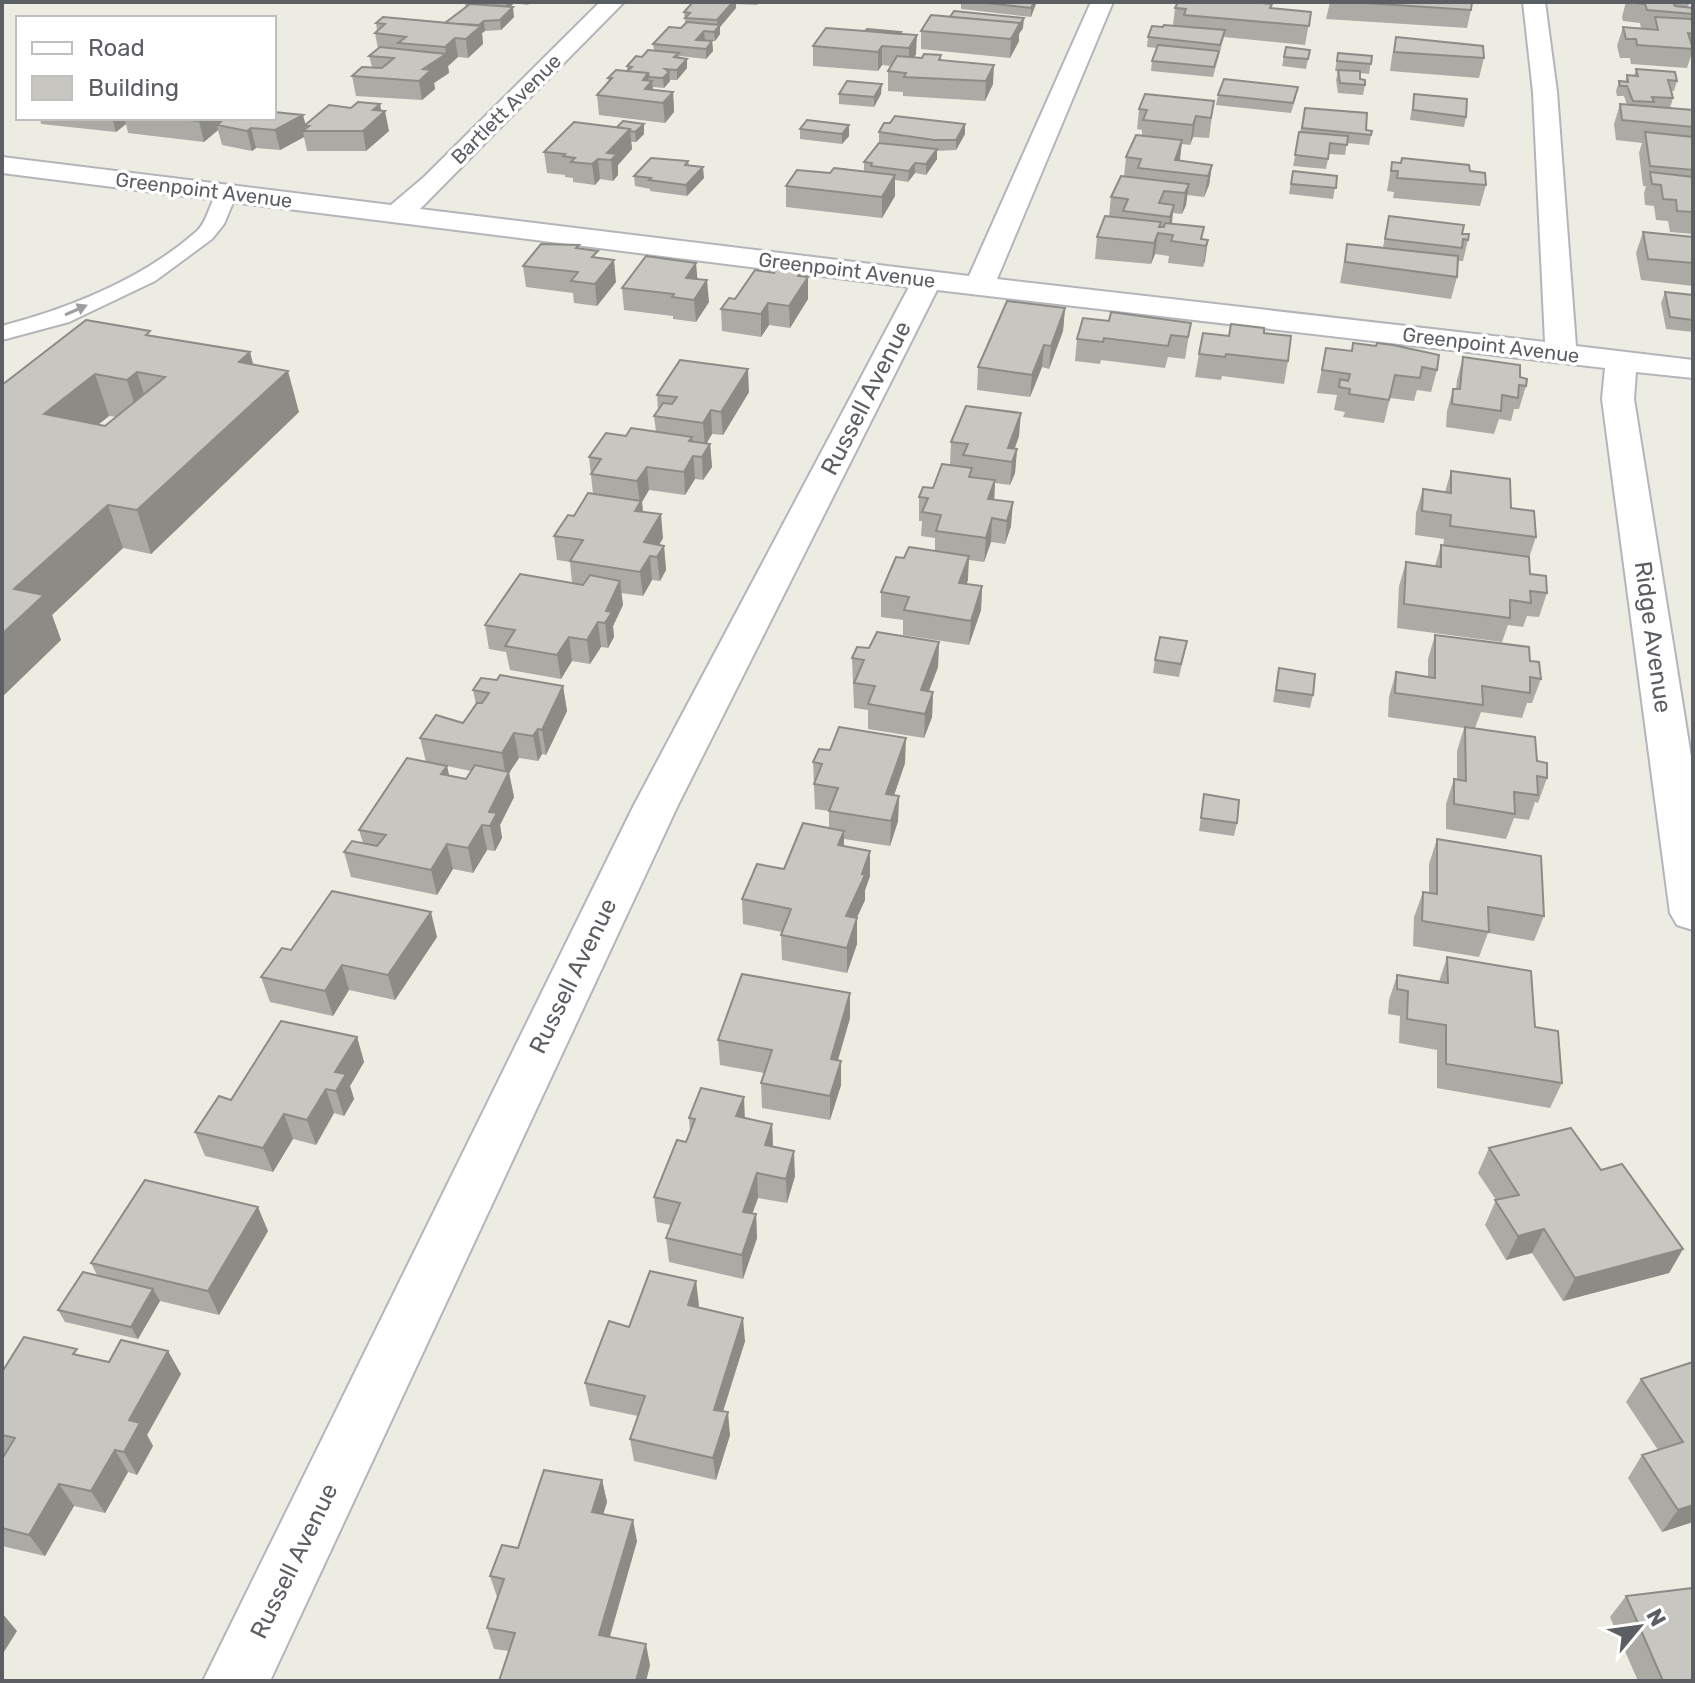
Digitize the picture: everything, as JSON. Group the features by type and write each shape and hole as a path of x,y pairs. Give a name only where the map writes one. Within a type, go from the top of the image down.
{"street":[{"name":"Bartlett Avenue","path":"397,214 433,183 613,2"},
{"path":"979,286 1102,2"},
{"path":"1534,2 1545,92 1561,353"},
{"name":"Greenpoint Avenue","path":"2,165 927,280 1693,369"},
{"name":"Russell Avenue","path":"236,1681 656,805 927,280"},
{"name":"Ridge Avenue","path":"1621,360 1618,399 1693,913"}],"lane":[{"path":"2,333 61,317 147,276 205,235 214,224 227,193"}],"building":[{"path":"693,2 733,2 717,20 685,18 690,13 684,12"},
{"path":"979,2 1034,2 1031,8"},
{"path":"1178,2 1251,2 1272,4 1270,8 1311,12 1309,26 1184,15 1186,9 1175,8"},
{"path":"1351,2 1472,2 1471,10"},
{"path":"1628,2 1673,2 1675,6 1693,8 1693,14 1647,10 1645,4"},
{"path":"470,4 513,7 500,20 484,21 479,25 445,23"},
{"path":"954,11 1024,18 1020,24 950,17"},
{"path":"931,15 1020,23 1011,39 921,31"},
{"path":"383,17 481,26 466,39 455,38 445,47 398,43 406,37 375,33 385,24 376,23"},
{"path":"1655,17 1691,19 1693,34 1688,33 1693,49 1637,45 1636,39 1626,39 1623,27 1658,30"},
{"path":"687,22 720,25 714,32 704,31 696,40 712,41 706,49 653,44 669,27 681,28"},
{"path":"1152,26 1225,30 1220,45 1148,37"},
{"path":"826,28 917,35 909,48 882,46 878,52 813,46"},
{"path":"867,29 901,32 865,31"},
{"path":"1396,37 1483,46 1484,58 1394,52"},
{"path":"1158,45 1219,51 1214,67 1152,61"},
{"path":"380,47 446,54 423,69 431,70 419,81 352,76 362,67 382,68 394,58 369,56"},
{"path":"1286,47 1310,50 1308,59 1284,57"},
{"path":"648,50 679,53 674,57 687,59 677,70 665,69 669,72 663,78 627,71 632,67 627,66 636,56 642,57"},
{"path":"1338,53 1372,56 1371,64 1337,61"},
{"path":"924,54 941,55 939,60 994,65 986,81 904,77 906,73 888,71 897,56 922,58"},
{"path":"1636,69 1675,72 1677,81 1668,80 1673,98 1652,97 1654,102 1633,101 1627,86 1620,86 1619,81 1628,82 1627,75 1638,76"},
{"path":"616,70 648,73 643,80 652,81 645,89 673,92 663,103 597,95"},
{"path":"1338,70 1360,71 1360,79 1365,80 1365,85 1340,83"},
{"path":"1224,79 1298,87 1293,103 1218,95"},
{"path":"847,81 882,84 874,97 839,94"},
{"path":"1145,94 1214,101 1211,118 1196,116 1193,125 1143,120 1147,110 1139,109"},
{"path":"1414,94 1467,99 1466,117 1413,110"},
{"path":"358,102 380,104 373,110 385,111 363,131 303,131 309,126 304,126 329,105 351,108"},
{"path":"1620,104 1693,110 1693,127 1622,120"},
{"path":"1305,108 1367,113 1366,130 1372,131 1371,135 1302,128"},
{"path":"276,112 303,115 275,130 251,128 247,131 217,125 223,120 276,120"},
{"path":"895,116 965,124 956,140 879,132 884,123 890,123"},
{"path":"807,120 849,125 842,134 800,129"},
{"path":"623,121 644,124 635,132 617,127"},
{"path":"574,122 630,129 607,153 617,154 611,160 598,159 592,164 571,162 575,158 544,152"},
{"path":"1299,132 1348,136 1347,145 1330,143 1328,159 1295,155"},
{"path":"1645,132 1693,137 1693,170 1650,166"},
{"path":"1136,135 1182,140 1175,160 1212,165 1208,176 1138,168 1141,159 1126,157"},
{"path":"879,143 937,149 926,164 915,163 909,171 871,166 872,163 864,162"},
{"path":"651,158 688,161 685,165 703,167 686,185 634,176"},
{"path":"1402,158 1469,165 1470,171 1485,173 1486,185 1397,178 1398,171 1391,171 1392,162 1401,163"},
{"path":"834,168 895,175 882,197 786,186 797,170 830,173"},
{"path":"1293,171 1337,176 1336,188 1291,184"},
{"path":"1650,172 1693,177 1693,212 1677,211 1676,200 1663,199 1661,185 1652,184"},
{"path":"1121,176 1189,184 1185,193 1164,191 1159,203 1174,205 1170,217 1123,211 1128,199 1111,197"},
{"path":"1105,216 1161,222 1159,227 1164,227 1165,223 1204,227 1201,239 1208,240 1206,246 1171,241 1173,235 1158,233 1154,243 1097,237"},
{"path":"1389,216 1464,225 1462,234 1469,234 1468,240 1463,239 1462,248 1385,239"},
{"path":"1643,232 1693,237 1693,263 1648,259"},
{"path":"541,244 579,245 576,248 598,251 592,257 614,260 595,284 571,281 578,272 523,266"},
{"path":"1347,244 1458,256 1457,277 1345,262"},
{"path":"646,256 696,263 686,278 707,280 694,300 672,297 674,294 622,288"},
{"path":"779,266 801,270 798,276 808,277 789,306 768,303 761,314 721,309 729,298 735,299 755,270 774,273"},
{"path":"1665,292 1693,295 1693,320 1670,317"},
{"path":"1007,301 1065,308 1051,346 1044,345 1032,375 978,367"},
{"path":"1111,312 1191,323 1188,337 1171,335 1168,346 1104,338 1103,342 1077,339 1083,318 1109,321"},
{"path":"86,320 150,331 146,335 250,352 239,362 288,371 137,510 108,505 14,589 44,595 2,634 2,385","holes":["137,372 165,377 105,426 44,414 95,374 127,380"]},
{"path":"1231,324 1264,328 1264,333 1291,336 1288,361 1199,354 1203,333 1229,336"},
{"path":"1353,343 1393,345 1439,355 1437,370 1422,367 1420,378 1395,375 1389,400 1349,394 1350,389 1339,387 1340,379 1348,381 1350,374 1322,370 1326,348 1352,351"},
{"path":"1463,357 1520,365 1520,377 1527,379 1526,386 1519,385 1518,398 1502,395 1501,411 1452,404 1453,389 1460,389"},
{"path":"680,360 748,369 721,412 711,410 703,423 654,416 663,403 672,404 677,397 657,395"},
{"path":"966,406 1021,413 1008,448 1017,449 1012,462 963,455 968,444 951,442"},
{"path":"631,428 692,437 689,441 710,444 702,457 693,456 684,472 647,467 637,481 591,474 601,459 589,457 606,433 626,436"},
{"path":"942,464 972,468 969,477 995,480 988,499 1013,502 1007,521 992,518 986,538 936,531 941,515 922,512 928,498 919,497 923,487 933,488"},
{"path":"1451,471 1510,479 1511,508 1534,511 1536,537 1450,526 1451,515 1422,511 1423,489 1451,493"},
{"path":"588,493 641,501 635,511 661,514 644,542 664,546 657,557 650,556 640,572 570,561 583,540 554,536 568,515 574,516"},
{"path":"1441,545 1529,557 1530,574 1546,576 1547,593 1530,591 1531,603 1510,600 1510,618 1404,604 1406,562 1441,567"},
{"path":"909,547 969,556 959,583 982,586 971,621 904,610 909,597 881,592 896,557 904,558"},
{"path":"520,574 583,585 590,575 620,581 606,611 612,612 605,623 598,622 587,640 569,637 557,655 505,646 515,630 485,625"},
{"path":"877,632 939,642 921,690 933,692 925,714 868,704 875,686 854,683 864,660 852,658 857,647 869,648"},
{"path":"1435,635 1529,647 1530,661 1539,662 1541,679 1530,677 1530,693 1482,686 1483,705 1395,693 1396,672 1435,678"},
{"path":"1160,637 1187,641 1181,664 1155,660"},
{"path":"1279,668 1315,674 1313,695 1276,690"},
{"path":"500,675 563,686 542,730 538,729 533,736 514,733 502,753 420,738 436,715 463,723 477,703 482,703 489,693 473,690 481,678 497,680"},
{"path":"839,727 906,738 886,794 899,796 891,821 829,811 838,788 814,784 822,764 813,762 819,749 830,750"},
{"path":"1465,727 1535,737 1537,761 1547,763 1547,778 1537,776 1538,795 1514,792 1515,814 1454,804 1454,779 1466,781"},
{"path":"407,758 447,766 441,774 466,779 475,765 509,772 489,812 497,813 490,826 482,825 468,848 447,844 431,870 344,852 352,841 377,846 386,835 359,830"},
{"path":"1204,794 1239,800 1237,823 1201,818"},
{"path":"803,823 844,831 838,845 870,851 862,874 865,875 846,916 857,918 847,948 781,935 791,909 742,899 757,864 784,869"},
{"path":"1437,839 1541,856 1544,916 1488,907 1489,932 1422,921 1423,892 1437,894"},
{"path":"332,891 431,912 388,975 342,965 325,991 261,977 282,948 291,950"},
{"path":"1447,957 1531,971 1535,1027 1558,1031 1562,1083 1446,1064 1446,1025 1407,1019 1408,991 1397,989 1397,975 1448,983"},
{"path":"742,974 850,993 831,1059 841,1061 830,1096 761,1083 772,1050 718,1040"},
{"path":"281,1021 357,1037 335,1072 346,1074 336,1091 326,1089 307,1120 284,1114 263,1148 195,1132 219,1096 231,1100"},
{"path":"701,1088 744,1097 736,1116 772,1124 765,1145 794,1151 786,1179 757,1173 743,1212 756,1214 742,1255 666,1238 680,1203 654,1197 677,1140 686,1142 695,1119 689,1118"},
{"path":"1571,1128 1601,1170 1622,1164 1683,1249 1575,1278 1544,1229 1518,1236 1495,1200 1519,1195 1489,1148"},
{"path":"145,1180 258,1207 208,1291 91,1263"},
{"path":"650,1271 696,1281 688,1305 743,1318 714,1410 728,1412 713,1458 630,1439 645,1396 585,1383 609,1321 629,1327"},
{"path":"83,1272 153,1289 131,1327 58,1310"},
{"path":"24,1337 77,1349 73,1354 109,1362 121,1340 168,1351 129,1420 140,1423 124,1452 115,1450 91,1491 59,1484 29,1535 2,1528 2,1459 15,1438 2,1435 2,1372"},
{"path":"1693,1362 1693,1505 1678,1510 1642,1455 1683,1442 1641,1379"},
{"path":"544,1470 602,1480 592,1512 633,1520 599,1635 646,1644 636,1681 499,1681 515,1633 487,1628 504,1579 490,1576 502,1545 518,1548"},
{"path":"1693,1588 1693,1681 1663,1681 1626,1596"}]}
